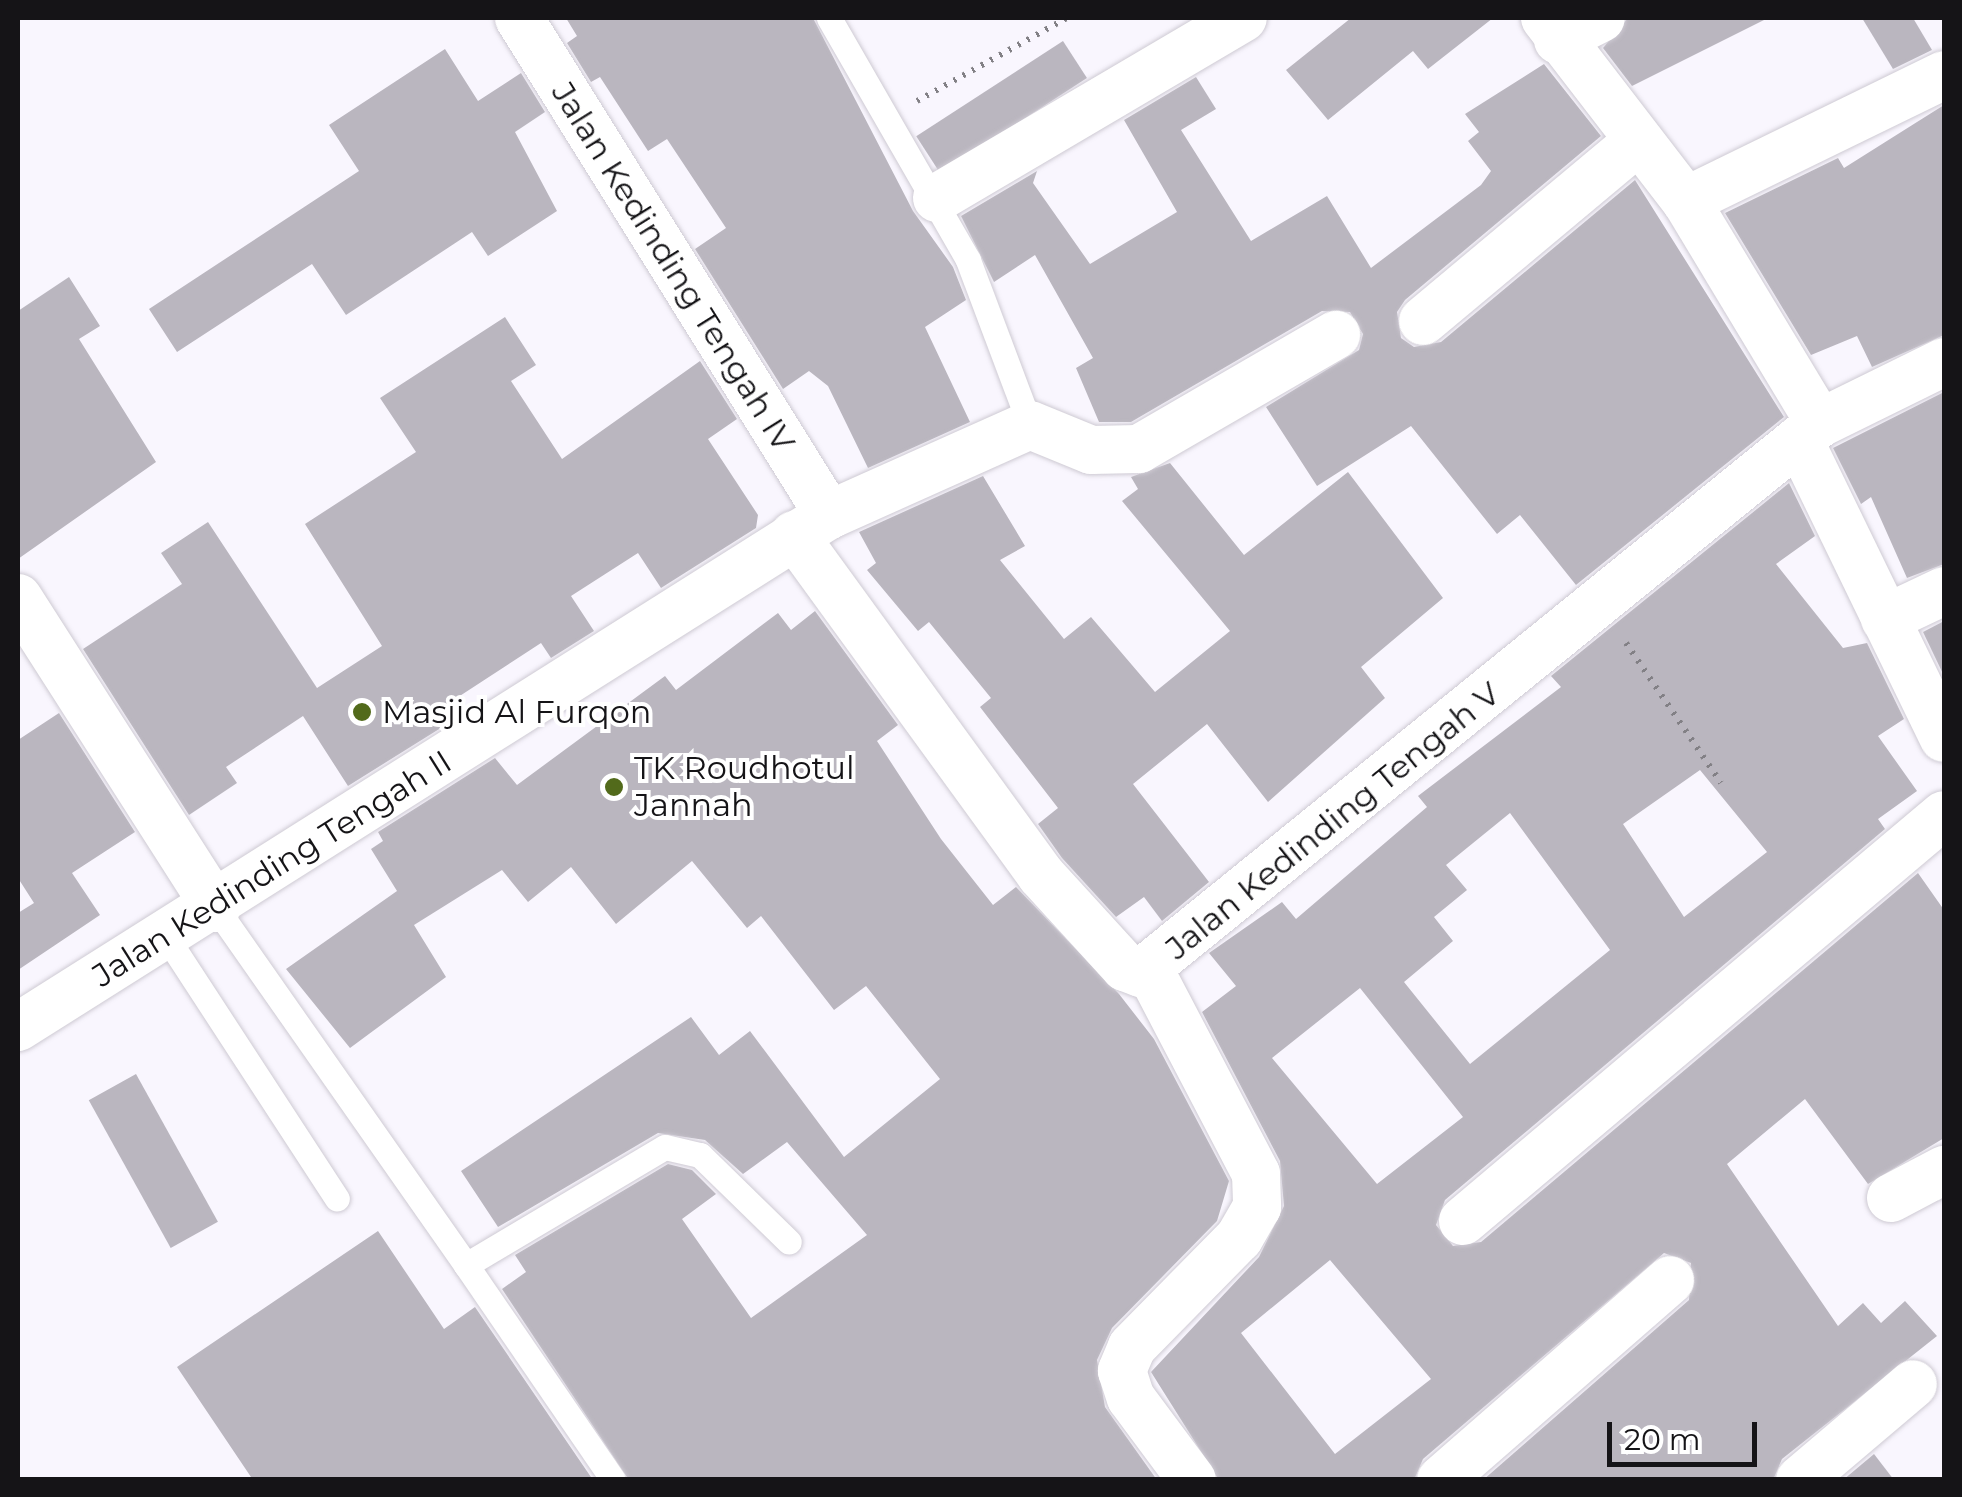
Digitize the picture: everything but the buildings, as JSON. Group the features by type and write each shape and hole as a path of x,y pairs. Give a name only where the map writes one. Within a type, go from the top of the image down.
{"street":[{"name":"Jalan Kedinding Tengah IV","path":"519,18 811,525"},
{"path":"937,198 1244,18"},
{"path":"1601,18 1551,29 1636,144 1686,202 1809,431 1885,619 1944,738"},
{"path":"1686,202 1944,75"},
{"path":"1423,321 1636,144"},
{"path":"1030,425 1091,450 1139,449 1336,335"},
{"name":"Jalan Kedinding Tengah V","path":"811,525 1040,875 1125,968 1150,971 1809,431 1944,362"},
{"name":"Jalan Kedinding Tengah II","path":"18,1027 216,908 811,525 1030,425"},
{"path":"1885,619 1944,591"},
{"path":"18,598 216,908"},
{"path":"1462,1221 1944,815"},
{"path":"1150,971 1256,1174 1257,1207 1239,1238 1132,1346 1122,1371 1131,1398 1192,1480"},
{"path":"1891,1198 1944,1170"},
{"path":"1440,1480 1670,1280"},
{"path":"1800,1480 1913,1384"}],"lane":[{"path":"829,18 937,198 1004,342 1030,425"},
{"path":"216,908 613,1480"},
{"path":"167,938 337,1199"},
{"path":"466,1265 665,1147 700,1155 789,1242"}],"path":[{"path":"916,102 1067,18"},
{"path":"1598,603 1721,783"}],"place":[{"name":"Masjid Al Furqon","path":"362,712"},
{"name":"TK Roudhotul Jannah","path":"614,787"}]}
